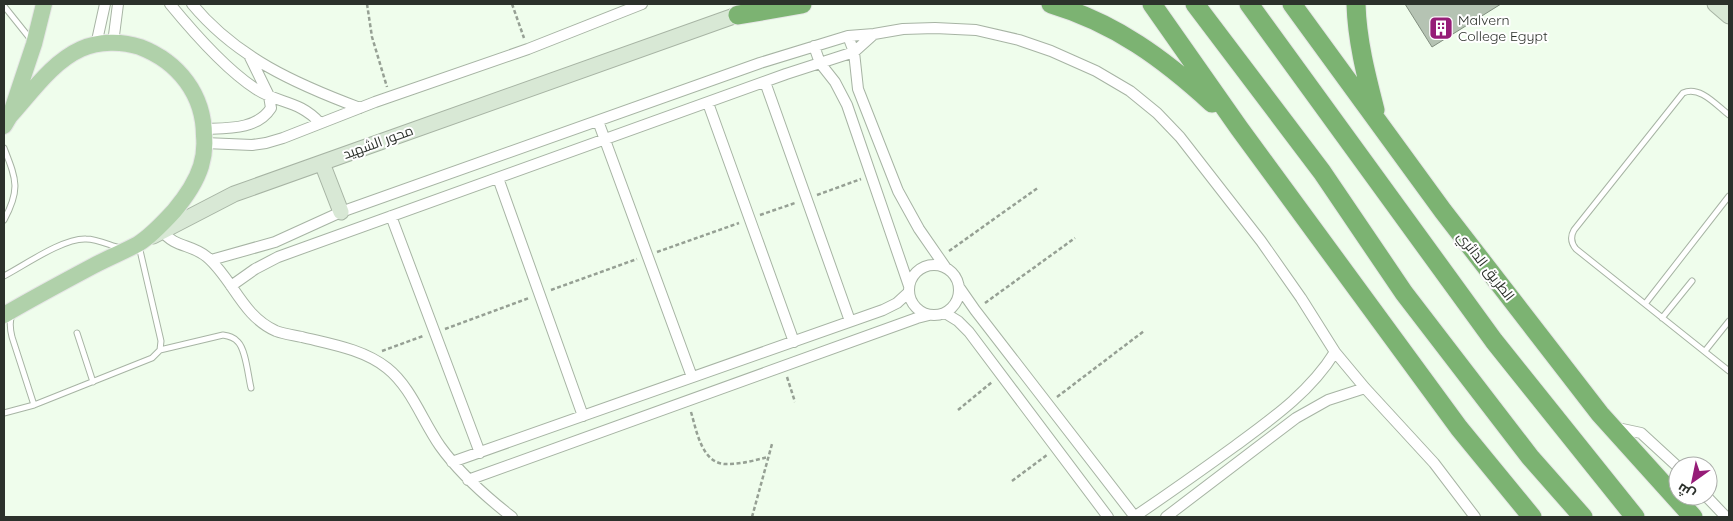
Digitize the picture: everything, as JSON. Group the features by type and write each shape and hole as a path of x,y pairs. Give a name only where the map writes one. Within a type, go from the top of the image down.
{"highway":[{"path":"738,15 802,4"},
{"path":"1051,4 1100,22 1140,44 1186,79 1239,128"},
{"path":"1152,4 1239,128 1459,428 1532,517"},
{"path":"1195,4 1322,172 1404,293 1530,457 1583,517"},
{"path":"1249,4 1494,341 1635,517"},
{"name":"الطريق الدائري","path":"1292,4 1443,211 1611,426 1693,517"},
{"path":"1356,4 1356,20 1364,69 1378,121"}],"main road":[{"path":"7,121 34,44 44,4"},
{"path":"7,121 62,61 83,48 112,42 136,46 151,51 165,59 177,70 188,82 202,111 204,156 201,167 185,197 164,222 132,247"},
{"name":"محور الشهيد","path":"9,312 132,247"}],"street":[{"path":"96,45 105,4"},
{"path":"112,42 118,4"},
{"path":"170,4 191,29 242,79 269,96 306,110 320,123"},
{"path":"192,4 218,31 250,57 316,91 360,108"},
{"path":"204,136 252,145 266,143 528,49 642,4"},
{"name":"محور الشهيد","path":"132,247 234,194 766,4"},
{"path":"1715,4 1729,16"},
{"path":"211,260 275,242 341,212 814,46 848,36 903,30 935,28 976,30 1019,40 1051,51 1096,71 1130,91 1157,113 1186,144 1261,241 1301,298 1335,352 1365,388 1434,463 1475,517"},
{"path":"231,286 255,269 278,257 820,62 854,52 874,34"},
{"path":"468,480 917,318 945,313 952,309 959,295 957,279 946,268 919,229 898,191 858,89 854,52 848,36"},
{"path":"814,46 820,62 835,82 844,99 909,289 911,300 915,307 929,315"},
{"path":"204,136 259,120 268,114 271,108 269,96 250,57"},
{"path":"765,82 850,321"},
{"path":"708,103 794,342"},
{"path":"598,121 692,378"},
{"path":"322,163 341,212"},
{"path":"498,178 584,416"},
{"path":"391,216 480,452"},
{"path":"162,231 171,241 200,251 211,260 251,312 263,323 277,331 368,356 387,368 402,384 439,445 452,462 468,480 512,517"},
{"path":"452,462 890,307 909,289 912,278 923,267 930,265 946,268"},
{"path":"959,287 1135,517 1277,415 1313,382 1335,352"},
{"path":"945,313 964,326 1108,517"},
{"path":"1166,517 1296,418 1328,400 1365,388"},
{"path":"1611,426 1642,433 1668,458"},
{"path":"1716,506 1726,517"}],"lane":[{"path":"4,6 34,44"},
{"path":"1729,116 1699,92 1692,90 1682,93 1572,234 1572,242 1576,249 1729,371"},
{"path":"4,148 15,176 16,187 13,202 4,220"},
{"path":"1645,304 1729,196"},
{"path":"4,276 76,239 88,239 132,247 161,341 160,350"},
{"path":"1662,318 1692,281"},
{"path":"9,312 10,328 34,405"},
{"path":"1704,351 1729,321"},
{"path":"77,333 92,382"},
{"path":"4,413 34,405 152,358 160,350 223,334 238,342 242,349 251,388"}],"path":[{"path":"367,4 372,37 390,97"},
{"path":"512,4 528,49"},
{"path":"368,356 871,176"},
{"path":"939,258 1039,187"},
{"path":"975,310 1075,238"},
{"path":"1048,404 1144,331"},
{"path":"784,366 795,402"},
{"path":"958,410 1001,375"},
{"path":"688,401 702,447 708,456 717,462 728,465 768,457"},
{"path":"752,517 772,444"},
{"path":"1012,481 1056,448"}],"building":[{"name":"Malvern College Egypt","path":"1405,4 1501,4 1432,47"}],"place":[{"name":"Malvern College Egypt","path":"1441,28"}]}
